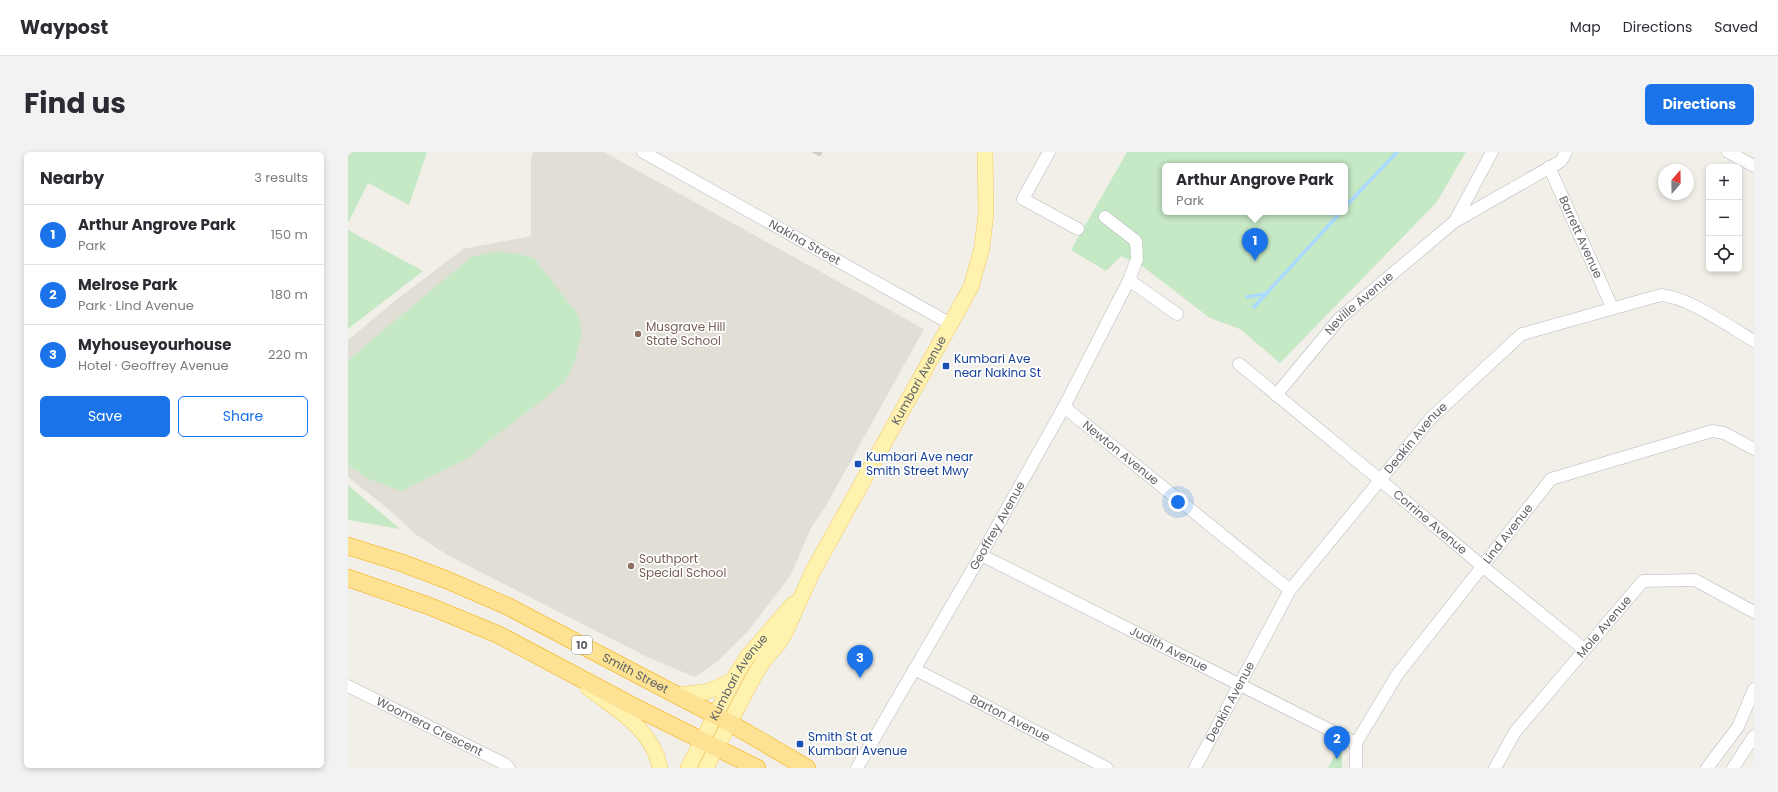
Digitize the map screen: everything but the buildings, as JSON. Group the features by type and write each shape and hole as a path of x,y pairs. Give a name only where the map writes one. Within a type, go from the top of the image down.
{"highway":[{"name":"Smith Street","path":"348,546 402,563 495,600 675,695 715,714 807,768"},
{"name":"10","path":"348,578 400,595 475,624 551,661 629,704 757,768"}],"main road":[{"name":"Kumbari Avenue","path":"688,768 730,723 764,660 779,643 785,633 801,594 971,287 982,248 986,213 985,152"},
{"name":"Kumbari Avenue","path":"706,768 715,714 732,681 748,656 801,594"},
{"path":"551,661 638,726 652,744 660,768"},
{"path":"675,695 706,692 732,681"}],"street":[{"name":"Nakina Street","path":"643,152 661,156 951,324"},
{"path":"1049,152 1023,199 1078,229"},
{"name":"Neville Avenue","path":"1454,222 1492,152"},
{"name":"Neville Avenue","path":"1276,395 1340,318 1454,222 1561,161 1566,152"},
{"path":"1728,152 1754,166"},
{"name":"Barrett Avenue","path":"1549,167 1612,307"},
{"name":"Geoffrey Avenue","path":"857,768 981,555 1064,406 1129,280 1137,259 1136,241 1105,217"},
{"path":"1129,280 1177,314"},
{"name":"Deakin Avenue","path":"1195,768 1290,590 1379,479 1431,418 1522,334 1657,295 1670,295 1689,303 1754,341"},
{"name":"Corrine Avenue","path":"1239,364 1584,649"},
{"name":"Newton Avenue","path":"1064,406 1290,590"},
{"name":"Lind Avenue","path":"1356,743 1397,675 1551,479 1712,431 1724,433 1754,449"},
{"name":"Judith Avenue","path":"981,555 1356,743"},
{"name":"Mole Avenue","path":"1495,768 1515,732 1584,649 1644,581 1695,580 1754,612"},
{"name":"Barton Avenue","path":"914,669 1107,768"},
{"name":"Woomera Crescent","path":"348,686 505,764 509,768"},
{"path":"1707,768 1730,738 1749,717 1754,689"},
{"path":"1733,768 1754,736"},
{"path":"1356,743 1356,768"}],"shaded area":[{"name":"Musgrave Hill State School","path":"534,152 604,152 924,329 824,509 811,528 791,575 748,631 718,661 695,677 647,657 449,556 415,534 392,512 348,477 348,340 396,300 463,249 531,236 531,157"}],"green space":[{"path":"348,152 427,152 409,205 368,183 348,223"},
{"path":"1127,152 1466,152 1436,203 1280,363 1240,329 1210,318 1142,266 1121,256 1106,271 1071,250"},
{"path":"348,230 423,271 348,329"},
{"path":"494,252 514,253 534,258 579,316 582,334 575,361 564,383 466,459 401,491 369,479 348,465 348,360 471,257"},
{"path":"348,485 400,529 348,520"},
{"path":"1339,748 1342,750 1342,768 1328,768"}],"waterway":[{"path":"1348,204 1397,152"},
{"path":"1254,307 1338,215"},
{"path":"1247,297 1264,294"}],"place":[{"name":"Arthur Angrove Park","path":"1255,261"},
{"name":"Musgrave Hill State School","path":"638,334"},
{"name":"Kumbari Ave near Nakina St","path":"946,366"},
{"name":"Kumbari Ave near Smith Street Mwy","path":"858,464"},
{"name":"Southport Special School","path":"631,566"},
{"name":"Myhouseyourhouse","path":"860,678"},
{"name":"Smith St at Kumbari Avenue","path":"800,744"},
{"name":"Melrose Park","path":"1337,759"}]}
